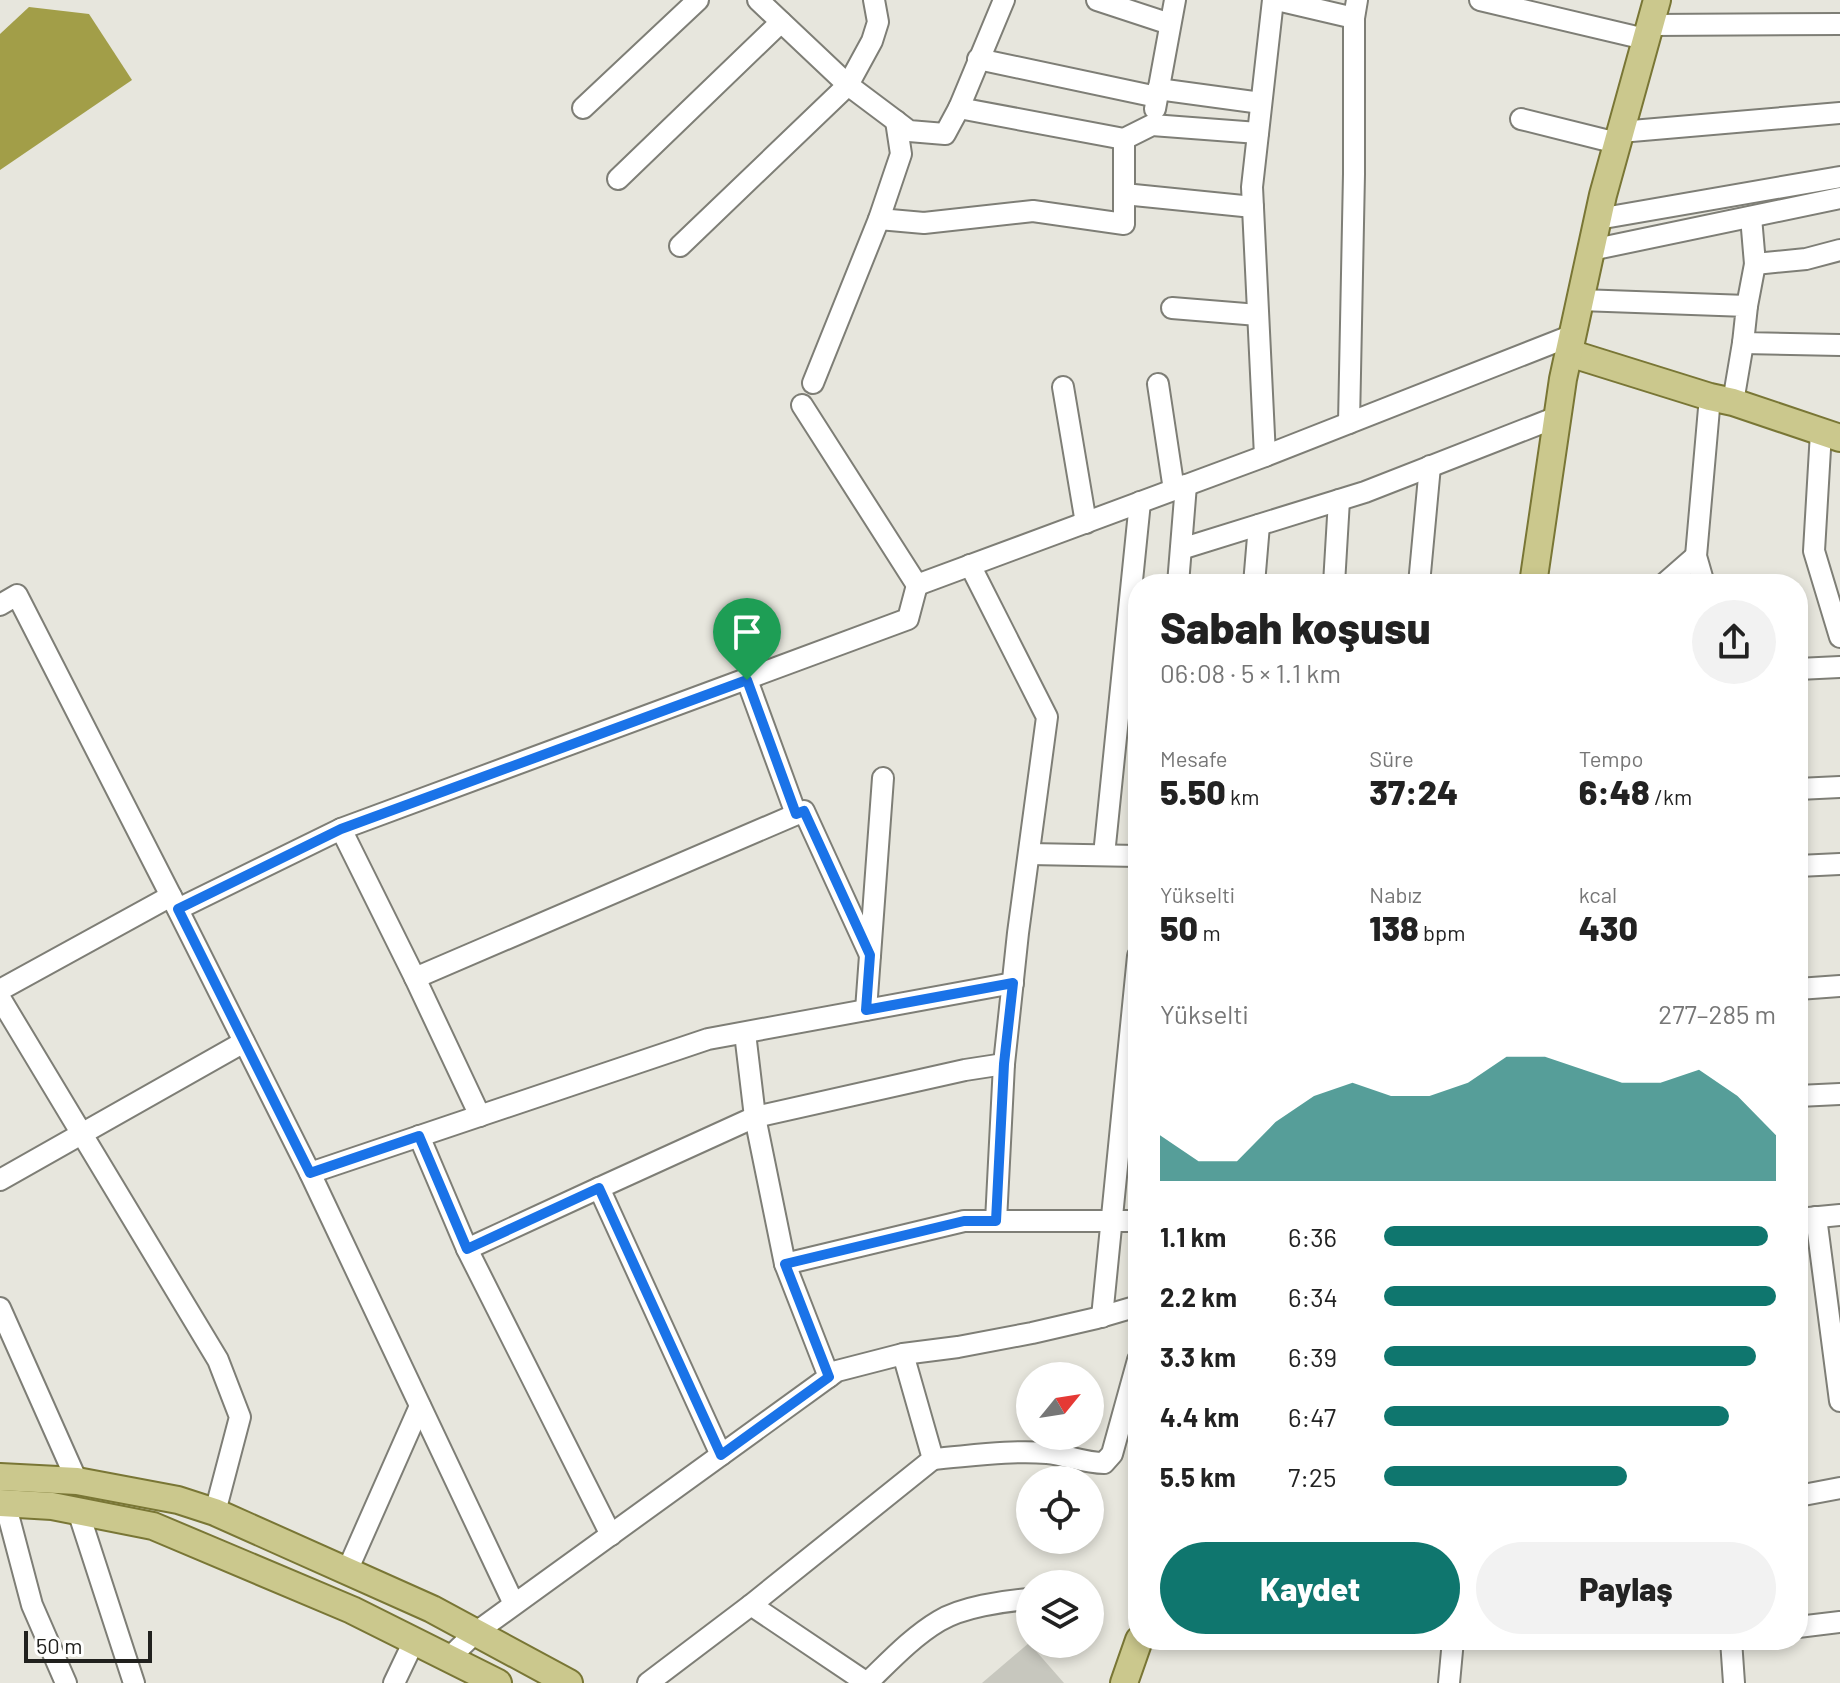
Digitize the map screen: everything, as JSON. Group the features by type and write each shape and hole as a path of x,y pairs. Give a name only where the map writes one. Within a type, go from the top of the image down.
{"main road":[{"path":"1538,574 1557,417 1571,344 1618,138 1651,21"},
{"path":"1571,344 1830,435"},
{"path":"0,1476 77,1481 178,1500 215,1512 432,1609 569,1683"},
{"path":"2,1503 52,1506 153,1526 352,1610 498,1683"},
{"path":"1124,1683 1136,1650"}],"street":[{"path":"583,108 698,0"},
{"path":"758,0 848,85 909,131 945,134 1004,0"},
{"path":"680,246 848,85 872,41 878,22 874,0"},
{"path":"1097,0 1170,24"},
{"path":"1152,125 1175,0"},
{"path":"1265,456 1252,187 1275,0 1355,9 1349,423"},
{"path":"1480,0 1651,21 1840,24"},
{"path":"618,179 781,22"},
{"path":"978,59 1158,93 1261,103"},
{"path":"959,108 1124,139 1152,125 1258,133"},
{"path":"1521,119 1618,138 1840,113"},
{"path":"813,383 879,219 901,154 896,121"},
{"path":"879,219 924,223 1033,211 1124,224 1124,139"},
{"path":"1598,219 1840,177"},
{"path":"1124,194 1253,207"},
{"path":"1591,250 1840,198"},
{"path":"1701,574 1696,556 1721,399 1743,343 1755,264 1751,217"},
{"path":"1755,264 1806,259 1840,250"},
{"path":"1580,300 1747,306"},
{"path":"1172,308 1258,315"},
{"path":"1743,343 1840,345"},
{"path":"917,585 1349,423 1571,344"},
{"path":"1158,384 1180,488 1179,574"},
{"path":"1063,387 1086,523"},
{"path":"0,990 174,902 341,829 908,619 917,585 802,405"},
{"path":"1181,549 1339,500 1557,417"},
{"path":"1830,435 1814,551 1838,625"},
{"path":"1420,574 1430,466"},
{"path":"1335,574 1339,500"},
{"path":"1133,574 1140,502"},
{"path":"1255,574 1259,525"},
{"path":"1675,574 1696,556"},
{"path":"970,565 1047,717 1004,1064 996,1221"},
{"path":"0,605 17,595 310,1173 514,1604"},
{"path":"1104,855 1128,620"},
{"path":"1808,669 1840,667"},
{"path":"747,680 796,814"},
{"path":"866,1010 883,778"},
{"path":"1808,789 1840,787"},
{"path":"415,978 804,811 870,955"},
{"path":"341,829 480,1116"},
{"path":"1029,854 1128,856"},
{"path":"1808,866 1840,864"},
{"path":"310,1173 708,1039 1013,983"},
{"path":"1808,988 1840,986"},
{"path":"0,998 218,1360 240,1417 215,1512"},
{"path":"745,1033 755,1117 785,1264 829,1377"},
{"path":"0,1180 244,1042"},
{"path":"467,1249 755,1117 1004,1064"},
{"path":"1808,1096 1840,1094"},
{"path":"419,1136 467,1249 611,1535"},
{"path":"1102,1317 1111,1220 1128,1139"},
{"path":"599,1188 721,1455"},
{"path":"1808,1218 1840,1215"},
{"path":"785,1264 964,1221 1128,1221"},
{"path":"1808,1224 1840,1401"},
{"path":"0,1308 77,1481"},
{"path":"449,1658 475,1633 514,1604 837,1371 903,1354 958,1347 1128,1309"},
{"path":"903,1354 933,1459"},
{"path":"648,1683 933,1459 1049,1453 1104,1463 1112,1454 1128,1396"},
{"path":"347,1571 420,1406"},
{"path":"1808,1494 1840,1488"},
{"path":"2,1503 32,1605 66,1683"},
{"path":"78,1511 134,1683"},
{"path":"751,1605 867,1683 939,1621 954,1614 1016,1601"},
{"path":"1808,1626 1840,1622"},
{"path":"394,1683 414,1641"},
{"path":"1449,1683 1452,1650"},
{"path":"1732,1650 1734,1683"}],"shaded area":[{"path":"29,7 89,14 132,80 0,170 0,34"}],"building":[{"path":"1016,1654 1016,1658 1042,1658 1064,1683 982,1683"}],"route":[{"path":"747,680 796,814 804,811 870,955 866,1010 1013,983 1004,1064 996,1221 964,1221 785,1264 829,1377 721,1455 599,1188 467,1249 419,1136 310,1173 178,909 341,829 747,680"}]}
